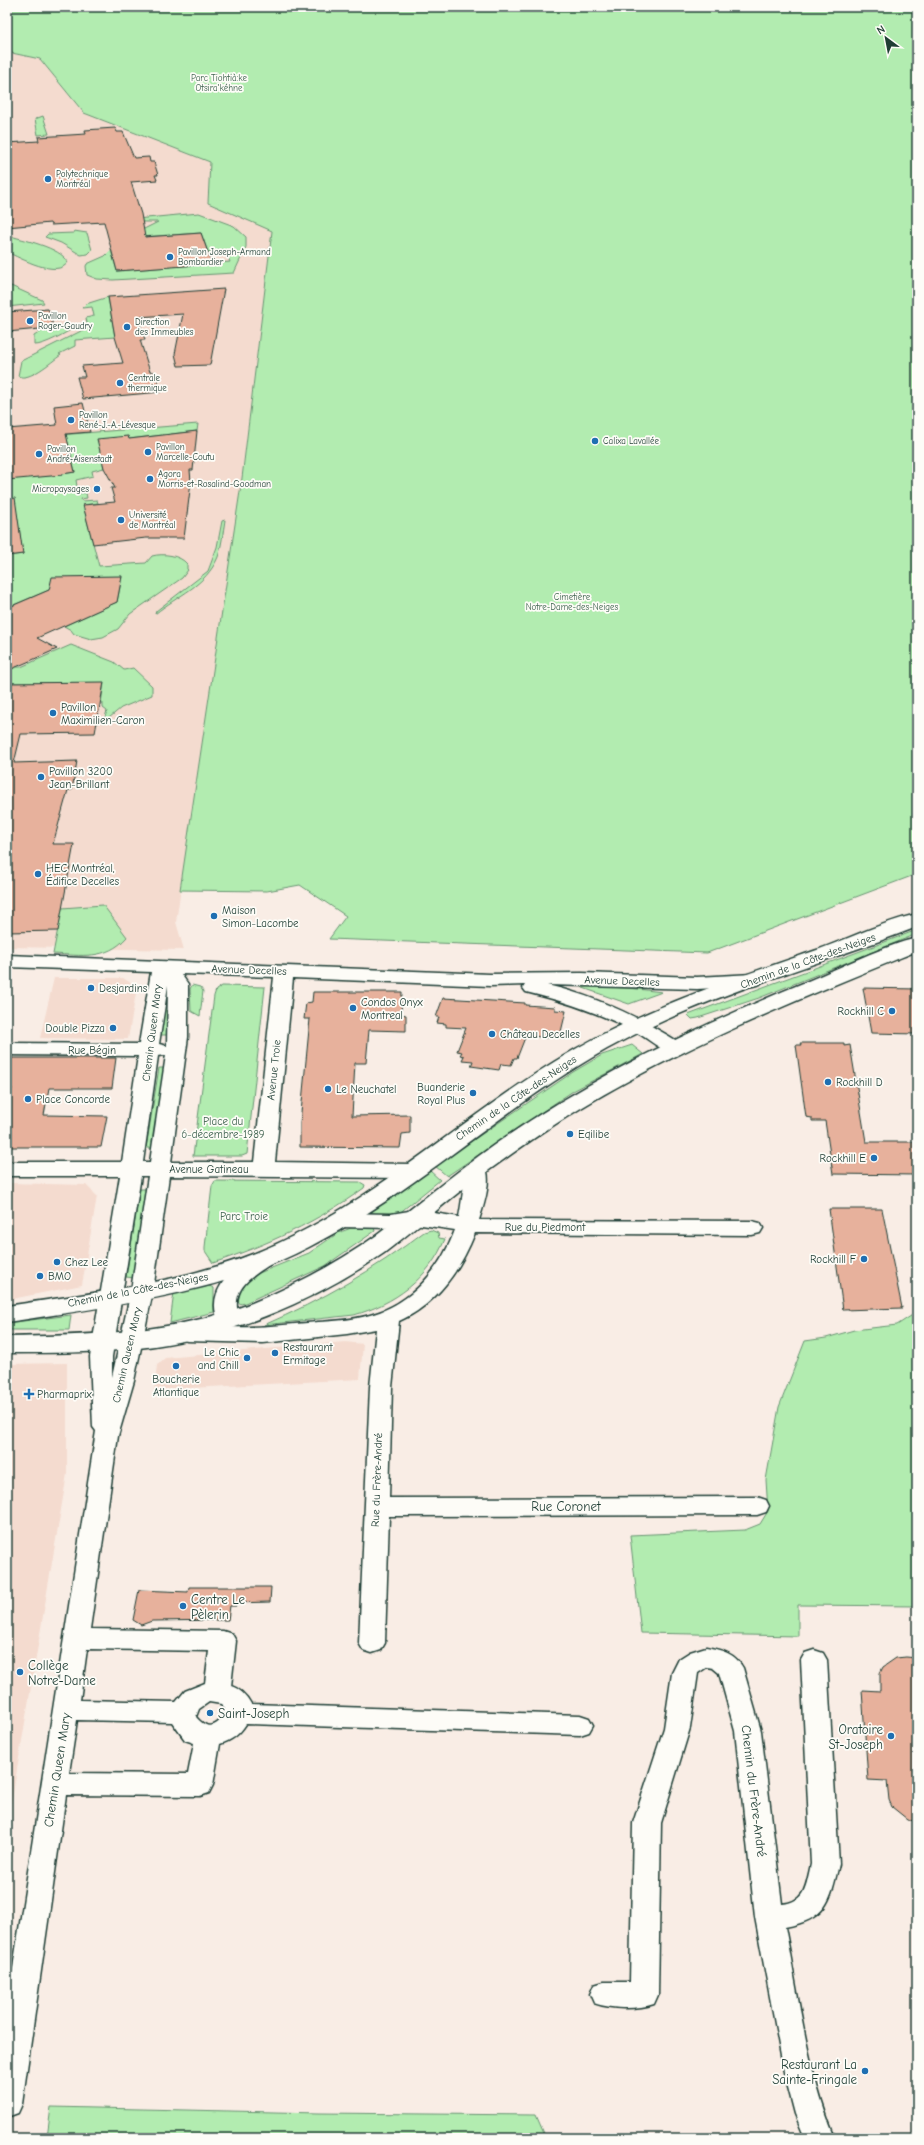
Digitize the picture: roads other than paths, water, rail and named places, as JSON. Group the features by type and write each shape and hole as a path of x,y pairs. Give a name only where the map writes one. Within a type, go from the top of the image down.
{"main road":[{"name":"Chemin de la Côte-des-Neiges","path":"7,1314 110,1297 203,1278 266,1256 297,1243 340,1220 551,1072 639,1024 753,980 917,920"},
{"name":"Chemin de la Côte-des-Neiges","path":"7,1345 130,1341 184,1332 229,1320 276,1303 325,1278 374,1248 477,1169 588,1094 675,1048 746,1014 917,944"}],"street":[{"name":"Avenue Decelles","path":"7,961 490,980 582,979 697,983 753,980"},
{"name":"Chemin Queen Mary","path":"106,1436 100,1382 104,1343 110,1297 148,1066 148,1050 162,966"},
{"name":"Chemin Queen Mary","path":"7,2104 106,1436 123,1381 130,1341 142,1291 160,1169 176,1050 178,984 177,980 162,966"},
{"name":"Avenue Troie","path":"264,1169 284,971"},
{"name":"Avenue Decelles","path":"490,980 577,998 605,1008 639,1024 675,1048"},
{"name":"Rue Bégin","path":"7,1049 176,1050"},
{"name":"Avenue Gatineau","path":"7,1169 264,1169 410,1171"},
{"name":"Chemin de la Côte-des-Neiges","path":"184,1332 262,1335 345,1326 376,1321 388,1317 414,1302 440,1279 454,1259 467,1225 477,1188 477,1169"},
{"name":"Rue du Piedmont","path":"340,1220 391,1221 415,1217 467,1225 752,1228"},
{"name":"Chemin de la Côte-des-Neiges","path":"229,1320 225,1304 229,1287 234,1280 266,1256"},
{"name":"Rue du Frère-André","path":"372,1643 382,1377 388,1317"},
{"name":"Rue Coronet","path":"376,1507 757,1506"},
{"path":"76,1639 223,1641 217,1692"},
{"name":"Chemin du Frère-André","path":"604,1994 644,1995 647,1823 677,1728 685,1673 694,1661 706,1657 720,1660 730,1668 748,1731 769,1917 799,2072 810,2114 820,2138"},
{"path":"769,1917 781,1917 806,1911 819,1895 825,1864 814,1660"},
{"path":"208,1692 217,1692 224,1694 236,1702 239,1714 237,1721 225,1732 208,1736 192,1731 183,1719 184,1712 192,1699 208,1692"},
{"path":"66,1710 184,1712"},
{"path":"239,1714 580,1725"},
{"path":"55,1784 200,1785 208,1736"}],"place":[{"name":"Polytechnique Montréal","path":"48,179"},
{"name":"Pavillon Joseph-Armand Bombardier","path":"170,257"},
{"name":"Pavillon Roger-Gaudry","path":"30,321"},
{"name":"Direction des Immeubles","path":"127,327"},
{"name":"Centrale thermique","path":"120,383"},
{"name":"Pavillon René-J.-A.-Lévesque","path":"71,420"},
{"name":"Calixa Lavallée","path":"595,441"},
{"name":"Pavillon Marcelle-Coutu","path":"148,452"},
{"name":"Pavillon André-Aisenstadt","path":"39,454"},
{"name":"Agora Morris-et-Rosalind-Goodman","path":"150,479"},
{"name":"Micropaysages","path":"97,489"},
{"name":"Université de Montréal","path":"121,520"},
{"name":"Pavillon Maximilien-Caron","path":"53,713"},
{"name":"Pavillon 3200 Jean-Brillant","path":"41,777"},
{"name":"HEC Montréal, Édifice Decelles","path":"38,874"},
{"name":"Maison Simon-Lacombe","path":"214,916"},
{"name":"Desjardins","path":"91,988"},
{"name":"Condos Onyx Montreal","path":"353,1008"},
{"name":"Rockhill C","path":"892,1011"},
{"name":"Double Pizza","path":"113,1028"},
{"name":"Château Decelles","path":"492,1034"},
{"name":"Rockhill D","path":"828,1082"},
{"name":"Le Neuchatel","path":"328,1089"},
{"name":"Buanderie Royal Plus","path":"473,1093"},
{"name":"Place Concorde","path":"28,1099"},
{"name":"Eqilibe","path":"570,1134"},
{"name":"Rockhill E","path":"874,1158"},
{"name":"Rockhill F","path":"864,1259"},
{"name":"Chez Lee","path":"57,1262"},
{"name":"BMO","path":"40,1276"},
{"name":"Restaurant Ermitage","path":"275,1353"},
{"name":"Le Chic and Chill","path":"247,1358"},
{"name":"Boucherie Atlantique","path":"176,1366"},
{"name":"Pharmaprix","path":"29,1394"},
{"name":"Centre Le Pèlerin","path":"183,1606"},
{"name":"Collège Notre-Dame","path":"20,1672"},
{"name":"Saint-Joseph","path":"210,1713"},
{"name":"Oratoire St-Joseph","path":"891,1736"},
{"name":"Restaurant La Sainte-Fringale","path":"865,2071"}],"park label":[{"name":"Parc Tiohtià:ke Otsira'kéhne","path":"219,84"},
{"name":"Cimetière Notre-Dame-des-Neiges","path":"572,602"},
{"name":"Place du 6-décembre-1989","path":"223,1127"},
{"name":"Parc Troie","path":"244,1216"}]}
